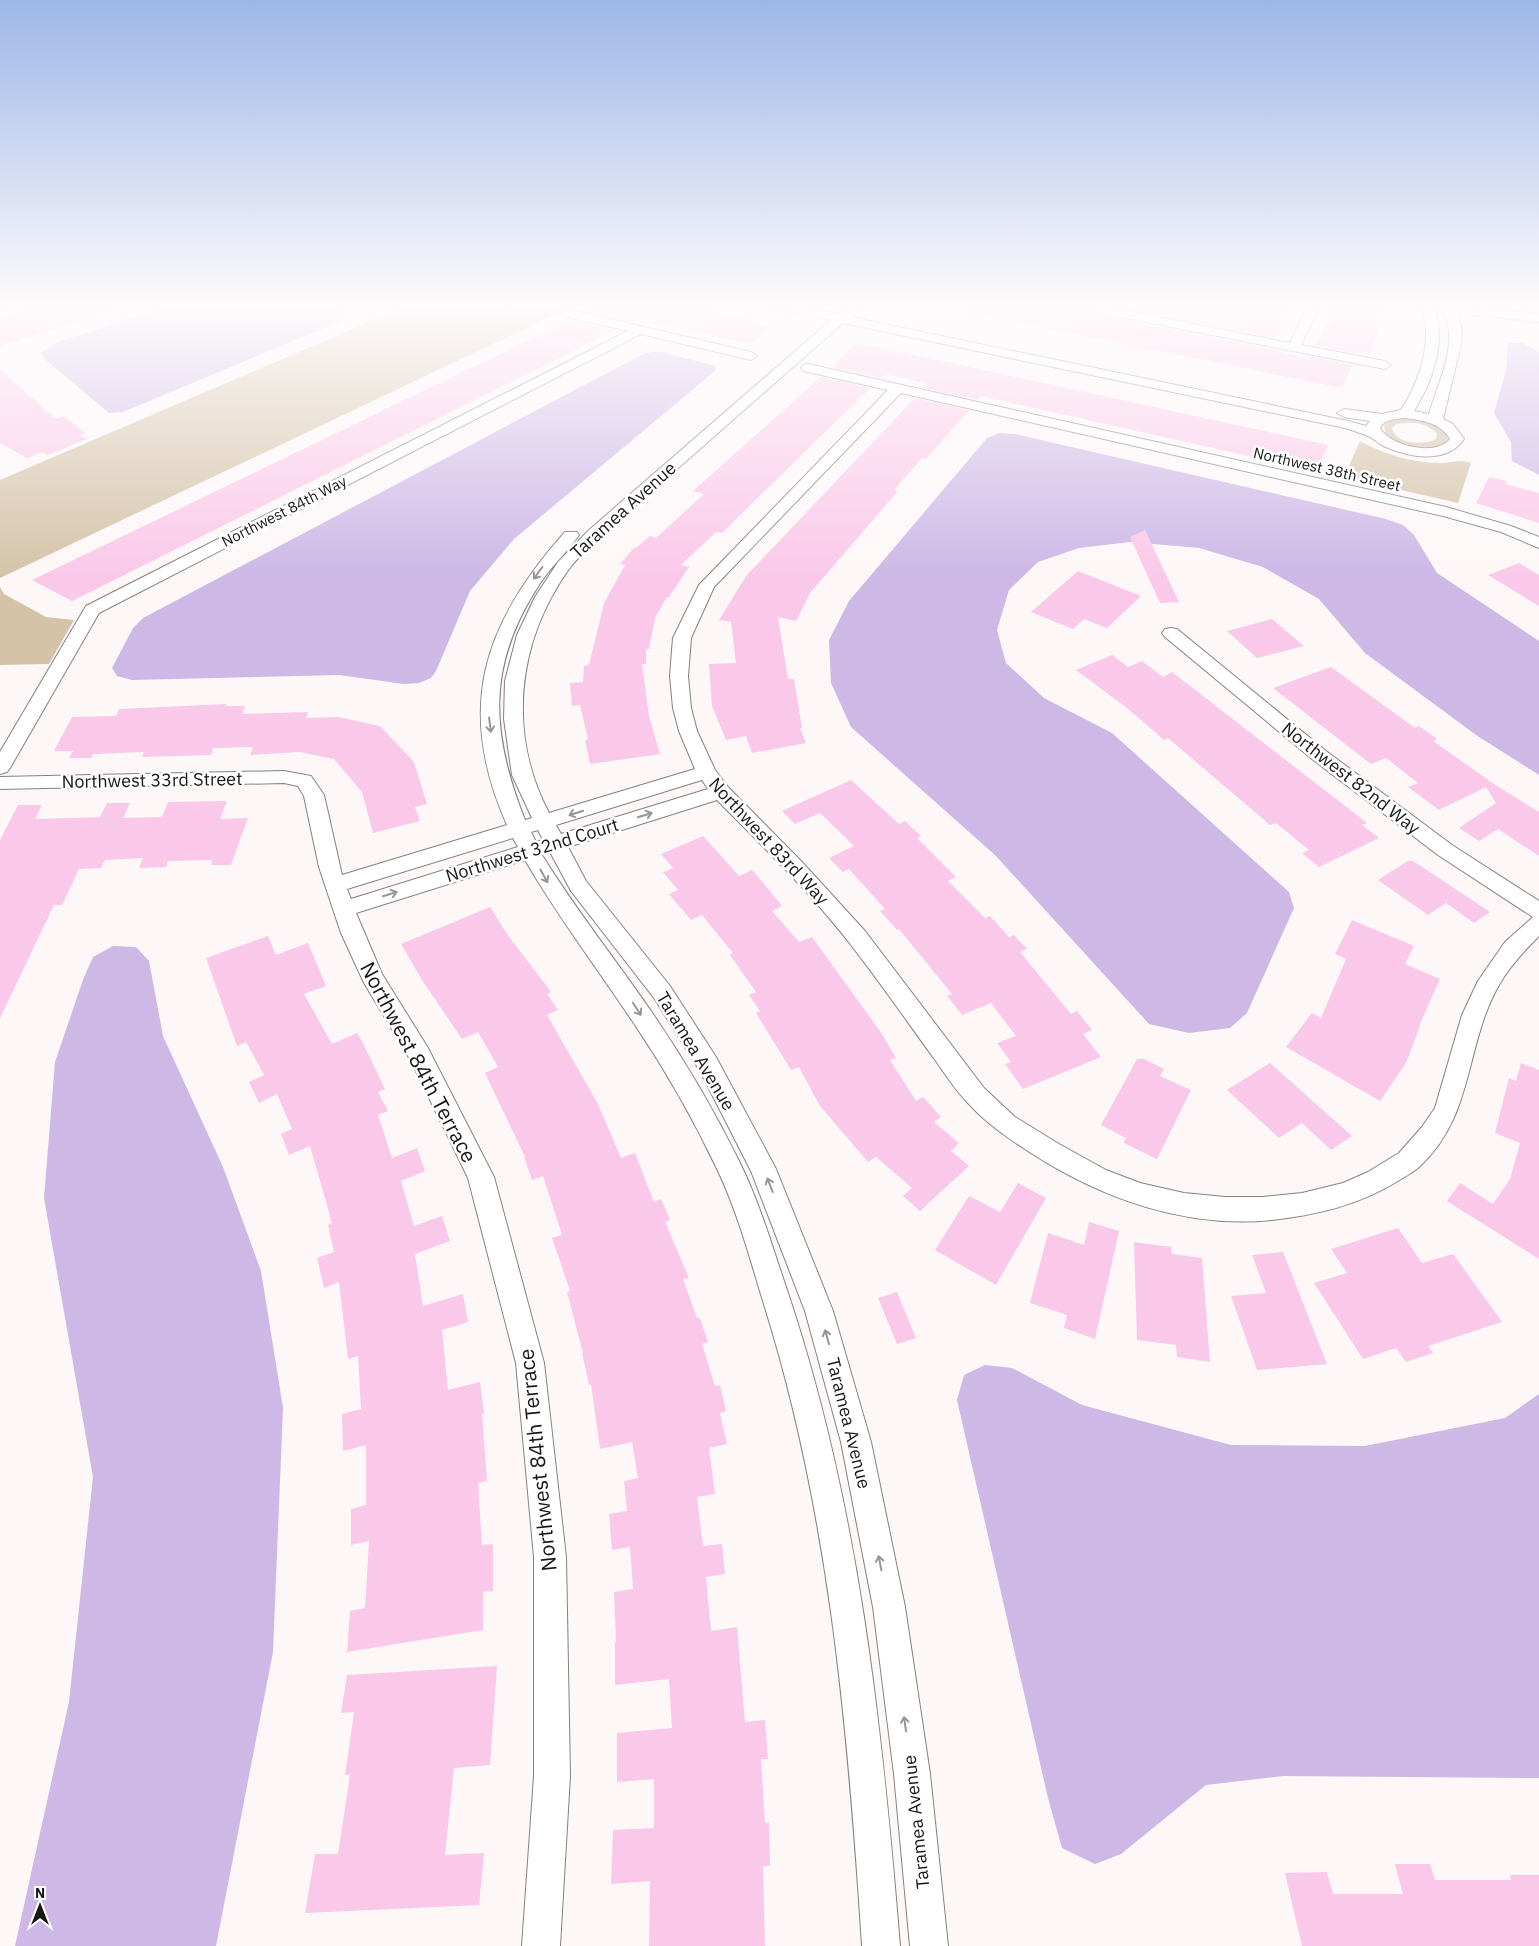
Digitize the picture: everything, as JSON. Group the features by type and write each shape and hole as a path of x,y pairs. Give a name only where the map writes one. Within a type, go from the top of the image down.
{"street":[{"name":"Northwest 84th Way","path":"0,768 92,610 513,395"},
{"name":"Taramea Avenue","path":"735,395 581,525 548,560 524,592 506,629 494,666 488,707 493,752 506,803 551,890 632,1002 684,1083 732,1174 784,1318 819,1449 849,1618 869,1778 881,1946"},
{"name":"Taramea Avenue","path":"746,395 595,533 564,565 543,597 526,635 514,681 513,719 522,775 550,832 578,886 662,992 708,1064 763,1169 819,1311 856,1442 888,1607 912,1774 929,1946"},
{"name":"Northwest 83rd Way","path":"891,395 707,586 682,638 679,676 682,708 688,731 706,772 721,792 795,867 857,937 975,1095 1006,1124 1050,1152 1097,1178 1140,1194 1184,1205 1225,1209 1263,1209 1302,1205 1347,1194 1377,1180 1408,1161 1431,1135 1446,1111 1474,1016 1489,981 1513,948 1539,923"},
{"name":"Northwest 38th Street","path":"928,395 1487,523 1539,543"},
{"path":"1215,395 1339,423 1376,434 1389,443 1409,450 1423,452 1448,449 1455,445 1457,439 1454,432 1436,421 1405,414 1380,418 1344,413 1256,395"},
{"path":"1405,414 1413,403 1416,395"},
{"path":"1436,421 1436,414 1443,395"},
{"path":"1376,434 1373,428 1374,422 1380,418"},
{"name":"Northwest 82nd Way","path":"1171,634 1319,755 1446,850 1539,911"},
{"name":"Northwest 32nd Court","path":"339,897 525,841 706,772"},
{"name":"Northwest 33rd Street","path":"0,783 284,777 304,781"},
{"name":"Northwest 84th Terrace","path":"304,781 314,795 327,858 352,933 372,977 420,1055 481,1177 530,1363 550,1558 552,1776 541,1946"},
{"name":"Northwest 32nd Court","path":"550,832 721,792"}],"shaded area":[{"path":"87,395 164,395 123,412 109,413"},
{"path":"199,395 386,395 0,578 0,480"},
{"path":"566,395 687,395 514,539 470,591 436,671 431,678 419,683 404,684 339,675 132,680 117,676 112,668 133,628 143,618"},
{"path":"1499,395 1539,395 1539,475 1512,461 1511,442 1494,413"},
{"path":"1403,418 1432,423 1447,434 1448,440 1435,448 1426,449 1407,446 1385,433 1384,425 1392,420","holes":["1418,423 1430,428 1437,434 1436,439 1418,443 1404,440 1394,433 1392,428 1396,424"]},
{"path":"999,433 1015,434 1386,519 1403,525 1414,535 1437,573 1539,641 1539,775 1476,735 1365,653 1319,599 1263,567 1199,548 1130,542 1079,548 1038,562 1009,590 997,630 1006,663 1044,698 1112,733 1289,892 1294,908 1247,1013 1230,1028 1189,1033 1149,1024 996,856 851,727 831,683 829,640 849,601 987,438"},
{"path":"1360,441 1388,454 1409,459 1430,463 1459,461 1471,463 1458,503 1344,477"},
{"path":"0,587 4,594 46,617 74,620 49,664 0,665"},
{"path":"113,946 136,947 149,961 163,1036 223,1167 261,1271 283,1408 273,1652 216,1946 15,1946 69,1702 93,1477 44,1198 55,1062 84,977 93,957"},
{"path":"985,1365 1012,1368 1082,1405 1231,1445 1365,1446 1505,1418 1539,1394 1539,1778 1283,1776 1206,1785 1121,1854 1095,1864 1062,1848 1048,1798 957,1400 964,1375"}],"building":[{"path":"0,395 28,395 56,419 64,416 85,433 79,435 87,439 48,455 42,452 27,458 0,443"},
{"path":"416,395 485,395 72,601 32,580"},
{"path":"801,395 863,395 722,533 716,532 681,565 689,567 669,597 667,597 655,618 649,649 646,649 646,664 642,664 649,716 660,754 590,764 585,740 588,739 580,705 572,706 570,683 583,682 584,666 589,665 604,603 625,565 620,564 634,548 650,536 656,538 704,494 693,491"},
{"path":"955,395 1097,395 1328,445 1316,471 981,396 978,400"},
{"path":"915,398 969,410 926,459 922,458 894,490 898,491 810,593 796,621 778,617 788,679 794,679 802,728 800,728 806,743 752,753 746,736 726,740 712,706 709,664 736,663 731,622 719,620 746,576"},
{"path":"1489,477 1507,481 1505,484 1539,493 1539,523 1476,503"},
{"path":"1145,530 1179,602 1160,603 1130,537"},
{"path":"1519,563 1539,575 1539,606 1488,575"},
{"path":"1078,571 1141,596 1107,628 1084,619 1073,629 1031,612"},
{"path":"1272,619 1304,646 1257,658 1227,631"},
{"path":"1112,655 1128,667 1142,661 1163,677 1172,672 1367,823 1362,825 1379,838 1319,867 1302,853 1309,850 1276,823 1270,825 1168,738 1164,740 1127,708 1076,670"},
{"path":"1331,667 1415,728 1419,726 1437,739 1433,741 1494,784 1539,812 1539,856 1498,829 1479,841 1459,828 1496,803 1486,787 1439,810 1408,787 1418,783 1386,758 1371,764 1273,688"},
{"path":"226,704 225,706 245,706 242,714 308,712 306,718 338,717 380,726 414,762 427,804 415,807 420,821 373,833 362,792 334,759 300,752 250,755 253,747 213,748 211,755 142,757 144,752 93,754 91,758 69,758 73,751 54,751 72,717 116,716 119,709"},
{"path":"851,780 899,824 905,821 921,836 917,838 956,877 948,881 985,918 990,916 1009,937 1014,935 1027,949 1020,952 1071,1014 1077,1011 1092,1030 1083,1034 1101,1057 1023,1089 1005,1064 1011,1062 997,1043 1016,1036 991,1003 962,1015 947,996 952,994 899,929 897,930 880,911 885,909 849,869 843,872 829,858 854,846 820,813 795,824 782,811"},
{"path":"227,801 220,819 248,818 231,865 211,865 212,860 168,861 166,867 139,868 143,858 105,860 101,868 79,869 62,905 54,905 0,1018 0,840 18,805 42,805 35,819 100,817 107,803 130,803 123,818 162,817 168,802"},
{"path":"703,836 739,876 752,870 782,906 772,911 799,942 812,937 882,1034 896,1058 890,1060 916,1101 923,1097 941,1117 934,1122 959,1143 951,1151 969,1166 920,1211 903,1196 912,1188 876,1157 868,1162 820,1106 799,1067 791,1070 756,1013 760,1011 749,995 756,992 730,955 733,953 702,915 691,920 669,894 678,890 663,872 673,868 661,854"},
{"path":"1408,861 1413,861 1490,912 1474,923 1446,903 1428,915 1378,880"},
{"path":"490,907 507,934 551,992 547,994 558,1010 547,1015 598,1104 621,1158 635,1153 654,1202 661,1199 670,1220 665,1222 689,1278 683,1279 708,1342 702,1344 715,1386 720,1385 726,1411 720,1413 727,1444 709,1448 715,1494 697,1497 703,1546 722,1544 725,1574 706,1577 711,1631 737,1627 745,1722 765,1720 768,1759 761,1759 765,1823 769,1823 770,1866 763,1866 765,1946 649,1946 650,1881 611,1884 613,1830 654,1828 654,1779 617,1782 617,1733 672,1728 669,1679 615,1685 614,1592 633,1589 630,1547 612,1550 609,1514 627,1511 624,1481 638,1478 632,1442 600,1449 591,1384 589,1385 583,1353 567,1292 570,1291 552,1238 562,1235 543,1176 532,1180 525,1157 485,1073 498,1067 478,1032 462,1039 422,980 401,944"},
{"path":"1352,920 1414,946 1405,964 1440,979 1419,1026 1406,1063 1380,1101 1286,1047 1312,1013 1321,1018 1346,959 1335,954"},
{"path":"268,936 276,955 308,943 326,986 304,994 332,1044 357,1033 363,1043 385,1089 378,1092 388,1111 378,1115 392,1158 417,1148 425,1171 401,1181 414,1226 442,1216 450,1241 415,1254 423,1306 463,1294 468,1322 442,1330 448,1390 480,1382 484,1414 482,1414 487,1481 478,1483 482,1545 493,1544 493,1591 483,1592 483,1630 347,1652 350,1611 365,1608 369,1541 351,1545 351,1509 366,1505 366,1445 343,1451 342,1414 361,1409 358,1356 348,1359 339,1282 324,1288 317,1258 334,1252 328,1225 332,1223 310,1146 289,1155 281,1134 292,1129 277,1094 259,1103 249,1082 264,1075 246,1042 237,1046 206,958"},
{"path":"1137,1059 1144,1059 1164,1069 1160,1076 1191,1090 1157,1159 1124,1143 1126,1138 1101,1125"},
{"path":"1270,1063 1352,1136 1331,1150 1302,1123 1279,1138 1227,1090"},
{"path":"1521,1063 1539,1070 1539,1259 1447,1201 1460,1183 1493,1204 1510,1179 1520,1143 1495,1133 1509,1078 1516,1081"},
{"path":"1018,1183 1046,1198 996,1285 935,1250 969,1196 1000,1212"},
{"path":"1089,1222 1119,1231 1095,1339 1064,1328 1067,1315 1030,1303 1048,1233 1084,1245"},
{"path":"1398,1228 1422,1263 1453,1254 1502,1322 1428,1346 1433,1353 1406,1362 1396,1348 1363,1359 1314,1283 1347,1273 1331,1249"},
{"path":"1134,1242 1171,1247 1172,1254 1202,1258 1210,1362 1177,1357 1176,1345 1137,1340"},
{"path":"1283,1252 1327,1364 1257,1370 1231,1296 1266,1293 1252,1255"},
{"path":"897,1292 916,1338 897,1344 878,1298"},
{"path":"497,1666 490,1765 454,1768 445,1855 484,1853 479,1905 305,1913 315,1854 338,1854 350,1775 345,1775 354,1712 341,1713 347,1675"},
{"path":"1395,1864 1430,1864 1435,1880 1511,1880 1510,1875 1539,1875 1539,1946 1302,1946 1285,1873 1327,1872 1333,1894 1403,1894"}]}
